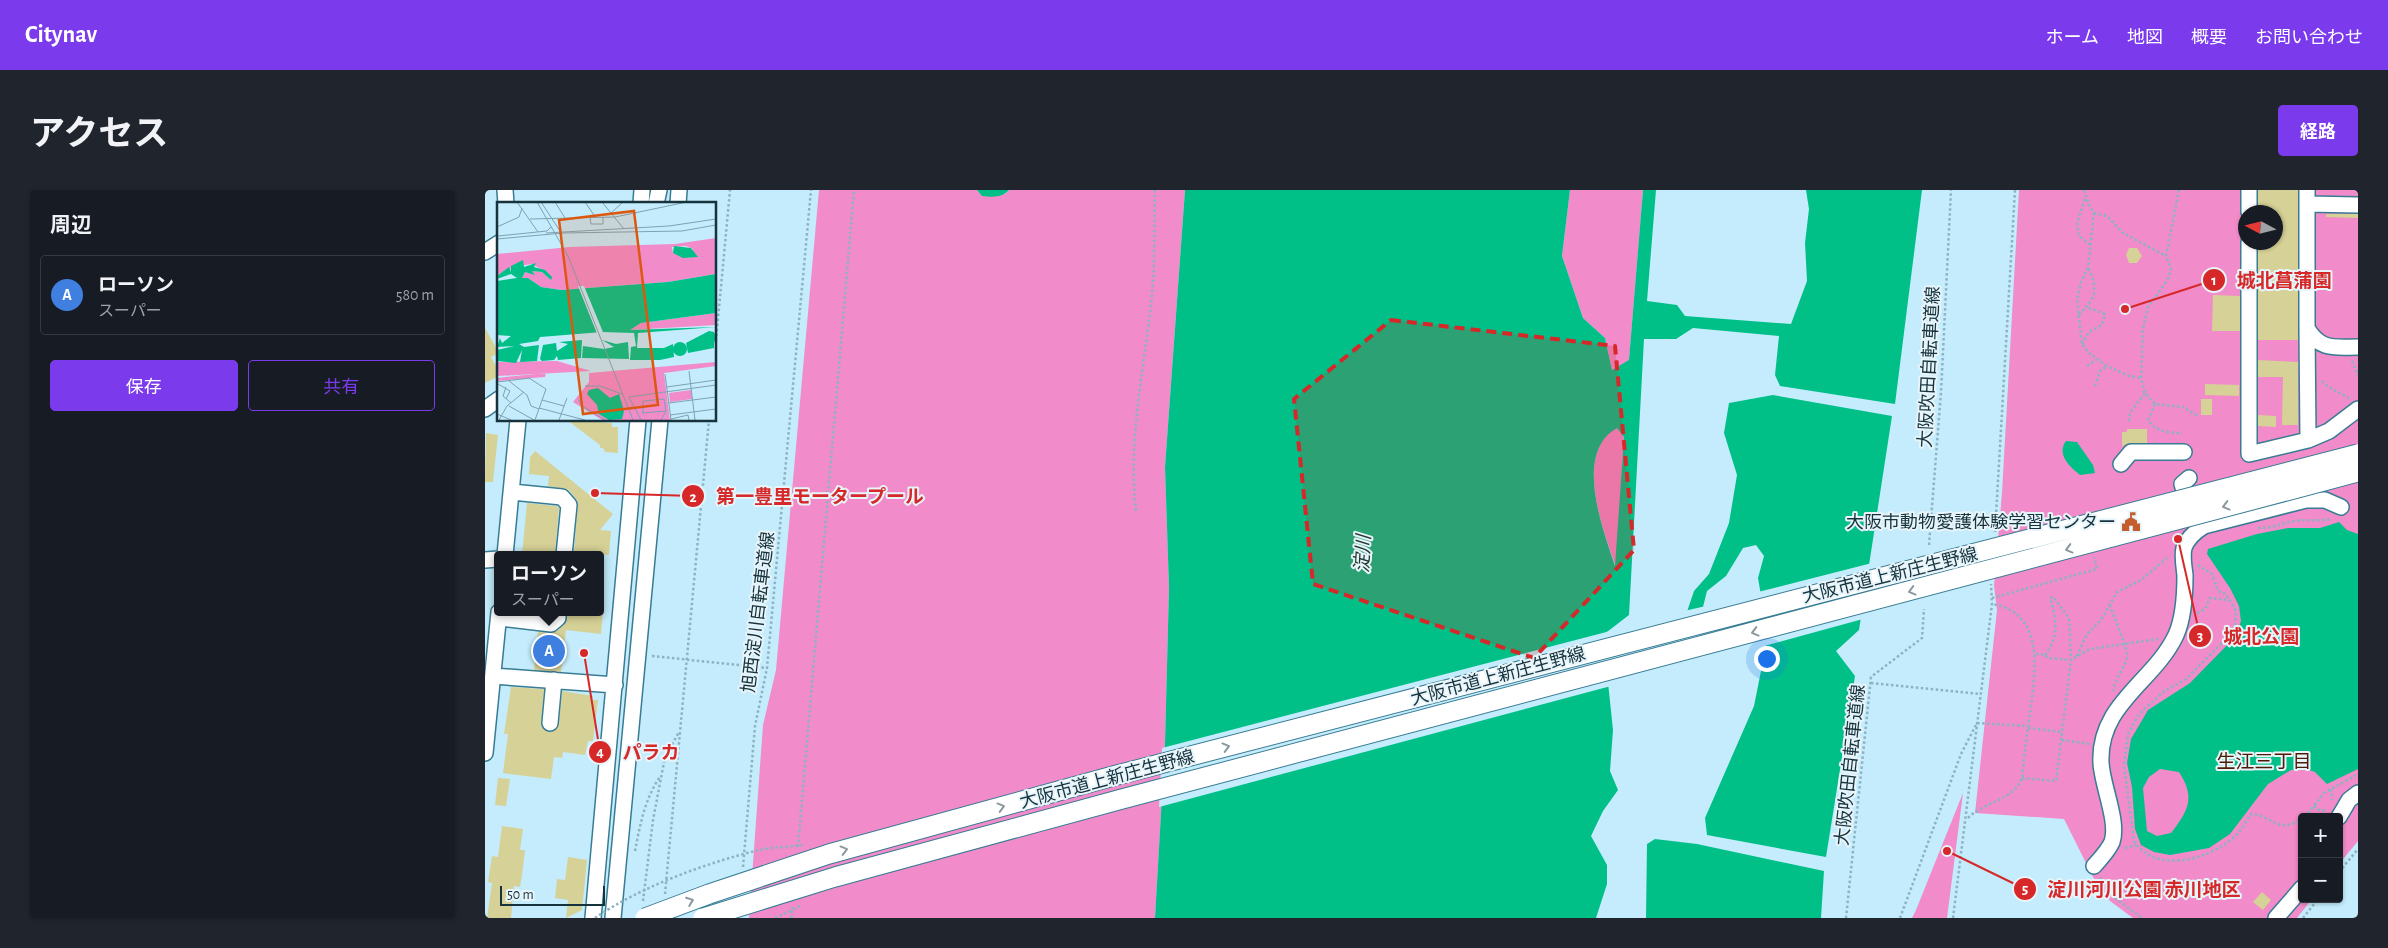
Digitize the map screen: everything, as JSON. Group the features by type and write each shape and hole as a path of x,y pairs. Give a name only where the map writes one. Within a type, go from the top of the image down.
{"main road":[{"name":"大阪市道上新庄生野線","path":"643,914 829,854 1117,775 2358,454"},
{"name":"大阪市道上新庄生野線","path":"703,918 835,877 1122,799 2358,472"}],"street":[{"path":"2249,190 2249,205"},
{"path":"2308,440 2307,197 2358,205"},
{"path":"485,252 497,244"},
{"path":"2249,250 2246,455 2308,440 2329,431 2356,405"},
{"path":"2307,328 2314,340 2331,347 2358,348"},
{"path":"485,409 497,400"},
{"path":"505,551 518,421"},
{"path":"594,918 639,421"},
{"path":"617,912 659,421"},
{"path":"2121,464 2131,452 2184,452"},
{"path":"2189,478 2182,484 2195,532"},
{"path":"512,492 562,497 569,505 564,551"},
{"path":"2094,866 2113,839 2113,828 2101,764 2101,745 2109,720 2123,701 2161,660 2176,635 2182,615 2184,555 2195,532 2204,526 2305,500 2325,500 2337,505"},
{"path":"485,753 488,696 493,676 499,616"},
{"path":"505,616 551,624 558,616"},
{"path":"493,676 615,685"},
{"path":"550,723 554,680"},
{"path":"2334,813 2358,793"},
{"path":"2276,918 2298,893"}],"path":[{"path":"716,340 730,190"},
{"name":"旭西淀川自転車道線","path":"743,872 755,726 767,668 811,190"},
{"path":"798,851 854,190"},
{"path":"1136,511 1132,477 1137,404 1153,282 1155,190"},
{"name":"大阪吹田自転車道線","path":"1929,545 1941,392 1951,190"},
{"path":"1995,531 2015,190"},
{"path":"2084,190 2094,213 2088,268 2081,282 2077,301 2082,344 2097,360 2107,366 2129,376 2141,378"},
{"path":"2179,190 2166,256 2171,269 2168,279 2148,307 2143,329 2141,378 2145,393 2155,404 2183,407 2199,417"},
{"path":"2086,198 2077,223 2079,236 2091,245"},
{"path":"2094,213 2107,216 2123,233 2166,256"},
{"path":"2078,315 2093,298 2095,291 2094,281 2088,268"},
{"path":"2082,344 2093,329 2102,325 2105,314 2086,307"},
{"path":"2087,366 2097,360"},
{"path":"2095,386 2099,371 2107,366"},
{"path":"2308,373 2318,377 2331,390 2343,393 2356,405"},
{"path":"2129,421 2131,414 2145,393"},
{"path":"2155,404 2148,420 2152,426 2160,430 2181,433"},
{"path":"665,899 709,421"},
{"path":"2257,528 2277,528 2287,522 2320,522 2333,518 2337,505"},
{"path":"2077,656 2087,634 2101,620 2117,592 2141,580 2175,552 2206,568 2212,574 2217,591 2226,594 2236,611 2235,625 2230,635 2186,679 2163,692 2139,714 2128,734 2124,765 2134,841 2141,850 2152,856 2170,861 2210,854 2233,839 2251,814 2262,815 2271,823 2282,827 2298,822"},
{"path":"1992,598 2097,569 2093,554"},
{"path":"1953,918 1967,820 1992,604 1991,587"},
{"path":"2022,778 2056,782 2071,660 2069,618 2053,597 2050,598 2057,620 2051,648 2045,655"},
{"path":"2182,615 2195,615 2205,609 2211,598 2230,600"},
{"path":"1967,820 1977,810 1998,798 2010,795 2019,786 2022,778 2028,727 2035,654 2030,634 2020,618 2008,608 1992,604"},
{"path":"2110,604 2115,625 2125,645 2127,656 2114,684 2113,693"},
{"name":"大阪吹田自転車道線","path":"1846,918 1871,677 1922,638 1925,609"},
{"path":"2035,654 2045,655 2048,658 2071,660 2090,649 2125,645 2176,635"},
{"path":"639,655 767,668"},
{"path":"1871,683 1981,694"},
{"path":"1977,723 2063,732"},
{"path":"1899,918 1961,754 1977,723"},
{"path":"643,914 644,883 661,775 665,757 679,731"},
{"path":"2062,740 2101,745"},
{"path":"2308,813 2323,793 2358,774"},
{"path":"635,854 640,825 651,789 661,775"},
{"path":"2314,806 2321,811 2329,813"},
{"path":"594,918 637,893 760,850 780,848"},
{"path":"2343,867 2358,849"},
{"path":"2094,866 2098,876 2115,898 2142,918"},
{"path":"617,912 623,898"},
{"path":"791,918 793,899"},
{"path":"2303,918 2315,903"}],"highlighted area":[{"path":"1391,320 1615,346 1634,550 1534,658 1313,584 1294,399"}],"shaded area":[{"path":"819,190 977,190 982,196 1005,194 1009,190 1185,190 1165,467 1169,588 1165,743 1155,918 749,918 763,725 776,670"},
{"path":"1570,190 1643,190 1629,361 1612,370 1605,338 1583,318 1562,256"},
{"path":"2019,190 2358,190 2358,841 2343,859 2343,813 2298,813 2298,903 2309,903 2297,918 2133,918 2110,901 2093,877 2064,819 1975,813 1997,610 1994,586 2002,493"},
{"path":"1617,427 1624,437 1616,567 1599,513 1594,473 1596,455 1604,439"},
{"path":"1963,793 1947,918 1912,918 1916,910"}],"water":[{"path":"977,190 1009,190 1000,196 993,197 982,196"},
{"name":"淀川","path":"1185,190 1570,190 1562,256 1583,318 1605,338 1612,370 1629,360 1643,190 1656,190 1647,301 1677,305 1685,316 1791,324 1807,281 1805,243 1809,209 1806,190 1922,190 1895,404 1780,386 1775,375 1779,336 1693,328 1676,339 1644,339 1629,615 1603,635 1613,730 1610,771 1618,790 1603,811 1591,836 1607,865 1607,884 1596,918 1155,918 1165,743 1169,588 1165,467","holes":["1617,428 1624,437 1615,566 1599,513 1594,473 1596,455 1604,440"]},
{"path":"1773,395 1892,416 1859,630 1836,651 1855,676 1826,857 1707,835 1705,818 1754,706 1768,636 1758,578 1764,556 1756,545 1743,548 1726,576 1707,591 1694,643 1675,647 1694,591 1709,574 1729,523 1737,475 1724,433 1729,403"},
{"path":"2066,441 2077,442 2093,465 2095,473 2080,475 2065,460 2063,446"},
{"path":"2339,522 2347,530 2358,534 2358,769 2327,784 2315,772 2306,769 2291,770 2268,784 2230,834 2209,848 2170,855 2154,852 2141,845 2135,829 2132,787 2127,763 2131,739 2148,710 2190,683 2235,637 2241,621 2239,606 2230,588 2207,554 2208,549 2257,534 2288,528 2320,528","holes":["2160,769 2179,772 2187,789 2188,804 2182,818 2171,833 2157,836 2147,831 2143,788 2149,777"]},
{"path":"1655,839 1697,844 1824,871 1821,918 1646,918 1647,844"}],"pier":[{"path":"1872,563 1863,619 1764,646 1766,636 1758,592"},
{"path":"1706,606 1696,644 1672,646 1684,611"},
{"path":"1614,630 1606,636 1611,686 1159,807 1162,748"}],"building":[{"path":"2258,190 2298,190 2298,340 2258,340 2258,250 2283,250 2283,205 2258,205"},
{"path":"2326,214 2358,214 2358,218 2326,217"},
{"path":"2129,248 2137,248 2142,256 2137,263 2129,263 2126,255"},
{"path":"2213,295 2240,296 2240,331 2212,331"},
{"path":"485,328 497,349 497,354 491,357 497,368 497,377 485,383"},
{"path":"2258,360 2298,362 2298,425 2282,425 2283,377 2258,377"},
{"path":"2205,384 2239,385 2239,396 2205,395"},
{"path":"2201,399 2212,399 2212,415 2201,415"},
{"path":"2258,415 2276,416 2276,427 2258,426"},
{"path":"568,421 612,423 612,427 618,427 618,453 605,452 603,448 600,448 600,445"},
{"path":"2127,429 2147,429 2147,443 2131,443 2122,446 2122,432 2127,432"},
{"path":"486,433 498,435 493,482 485,482"},
{"path":"535,451 613,514 600,530 611,531 609,555 604,555 604,551 574,551 578,502 569,490 548,486 549,476 529,474 530,457"},
{"path":"527,503 557,506 559,508 555,551 522,551"},
{"path":"567,616 603,616 601,634 566,630 561,672 534,670 538,632 550,633 557,631 566,622"},
{"path":"511,687 544,689 541,723 542,727 549,732 554,731 559,724 562,691 593,696 592,700 598,700 593,741 588,741 585,755 563,752 562,758 554,757 551,779 503,773 508,734 504,734"},
{"path":"498,778 510,779 506,806 495,805"},
{"path":"502,826 523,829 520,850 525,850 522,875 520,887 514,886 511,918 487,918 492,883 488,882 492,856 498,857"},
{"path":"568,857 587,860 582,910 566,918 568,900 555,898 557,879 565,880"},
{"path":"2262,892 2271,900 2263,910 2253,902"}],"place":[{"name":"城北菖蒲園","path":"2125,309"},
{"name":"第一豊里モータープール","path":"595,493"},
{"name":"大阪市動物愛護体験学習センター","path":"2131,522"},
{"name":"城北公園","path":"2178,539"},
{"name":"ローソン","path":"549,651"},
{"name":"パラカ","path":"584,653"},
{"name":"淀川河川公園 赤川地区","path":"1947,851"}],"district":[{"name":"生江三丁目","path":"2264,761"}]}
